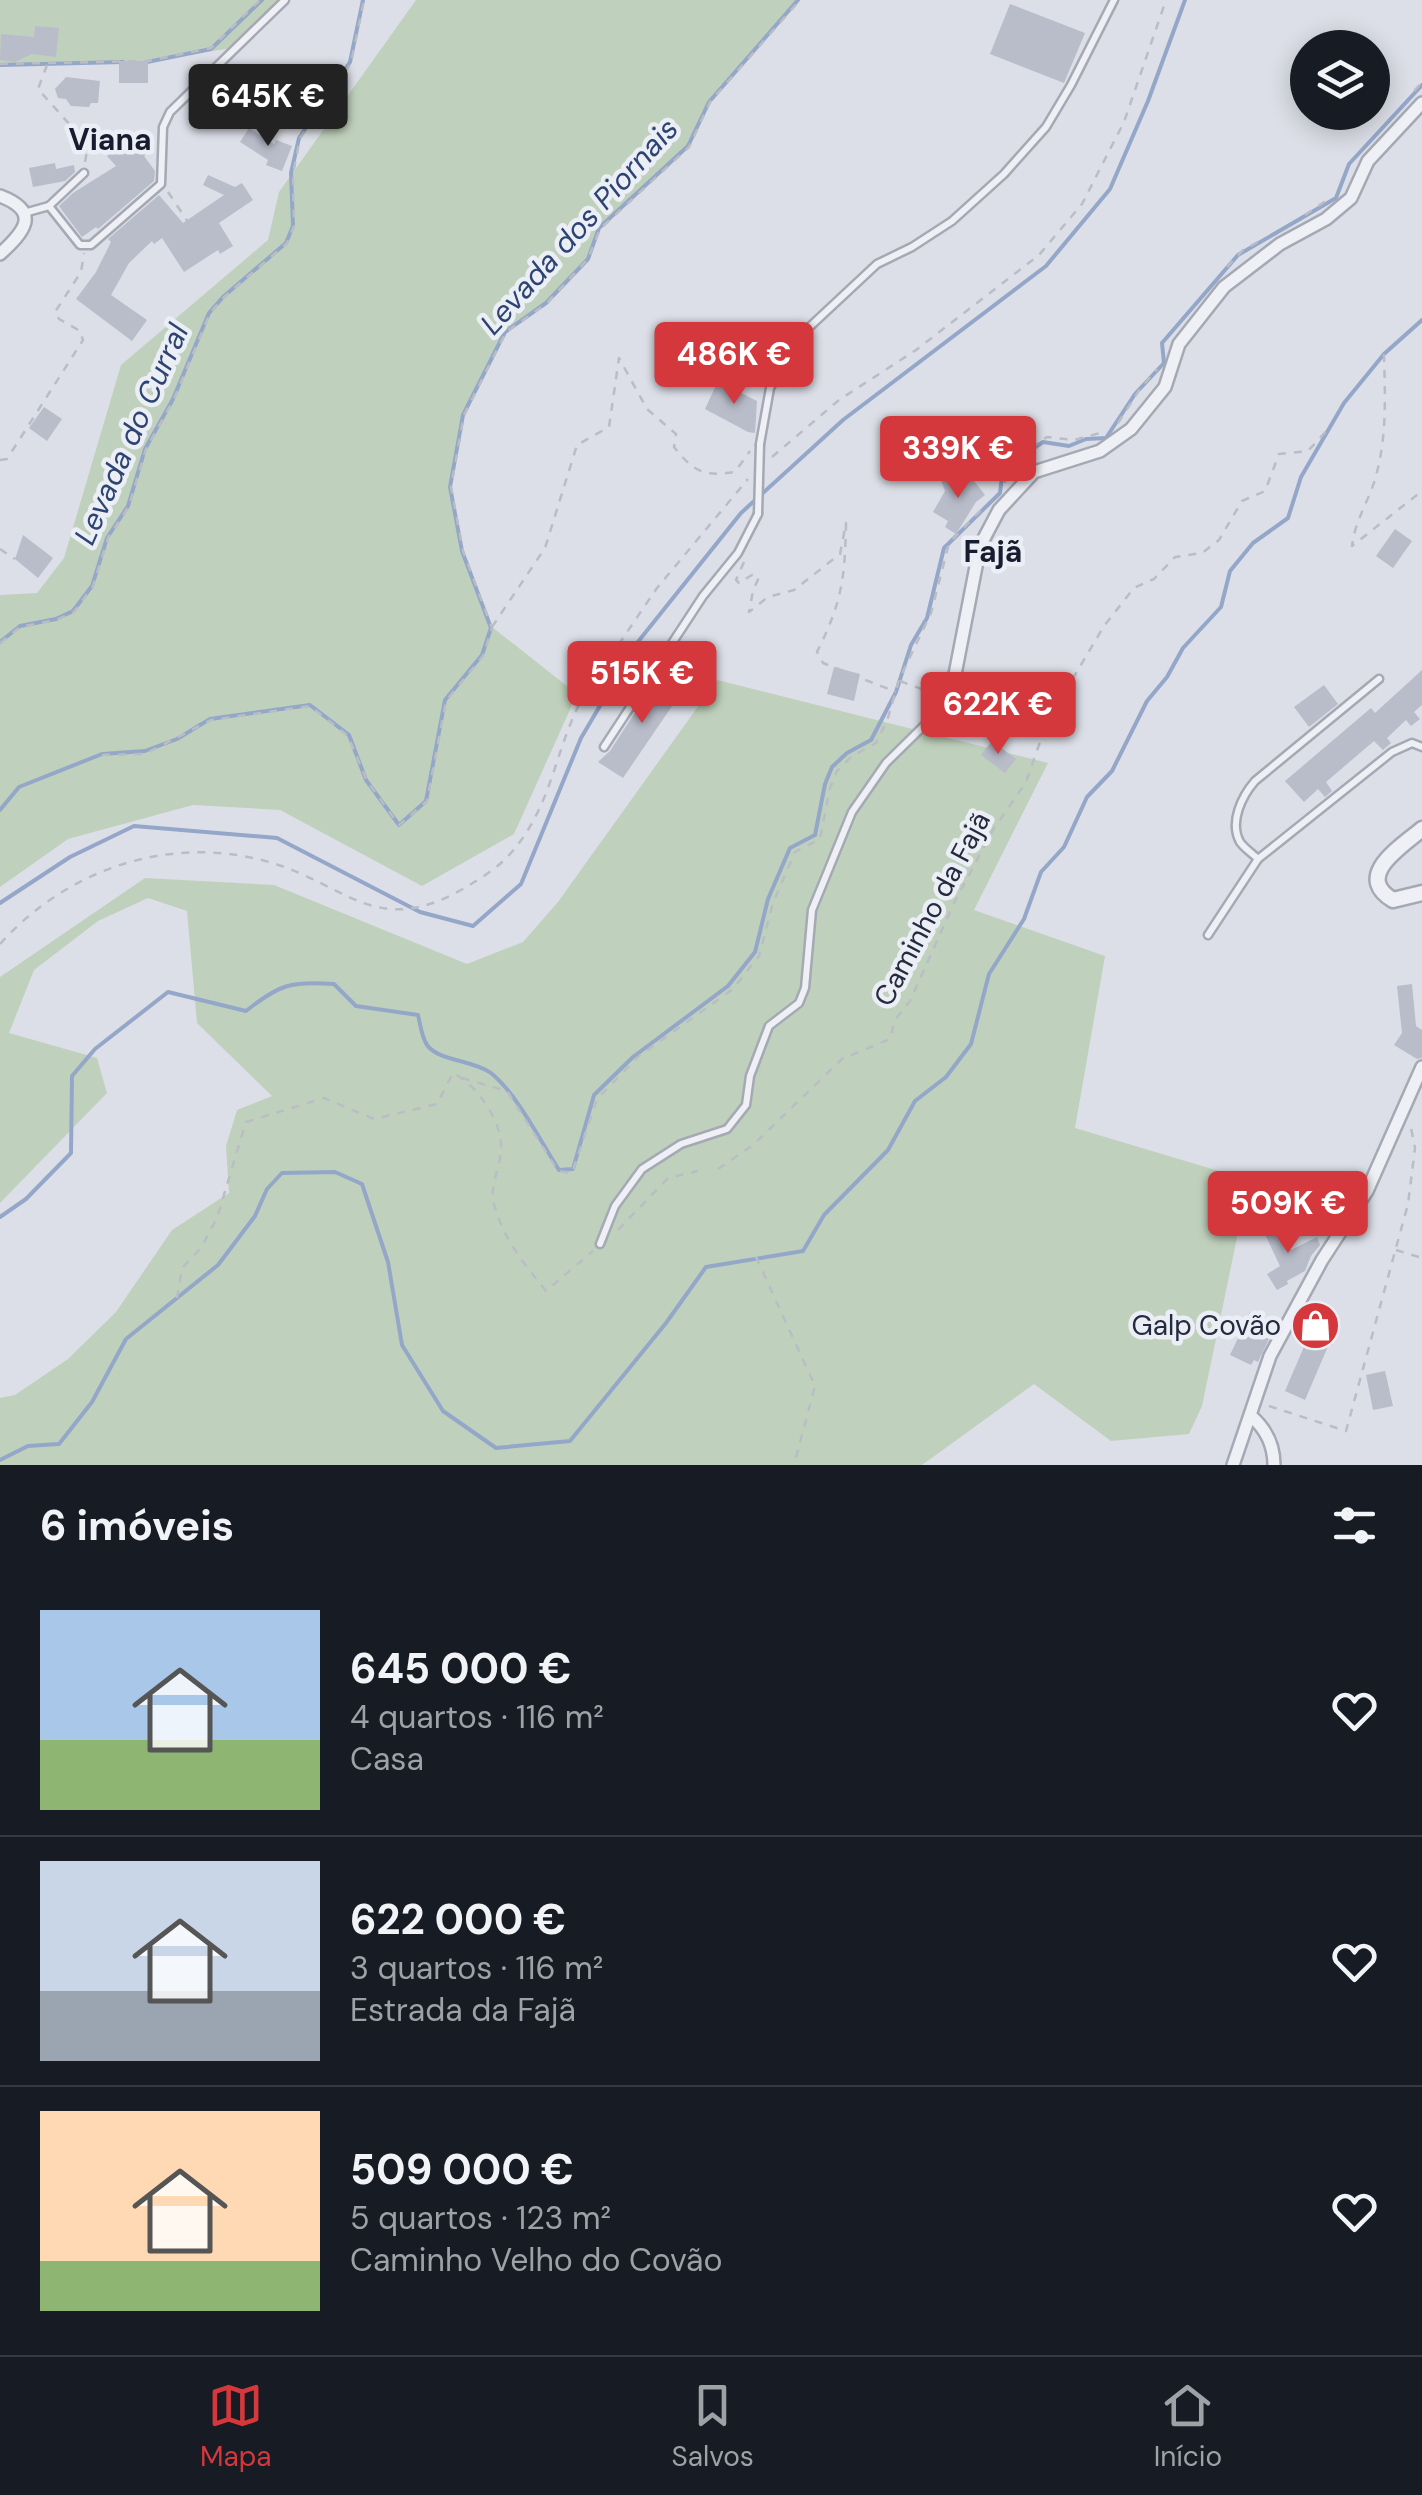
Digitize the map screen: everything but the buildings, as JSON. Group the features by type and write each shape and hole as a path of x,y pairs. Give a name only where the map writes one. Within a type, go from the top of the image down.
{"street":[{"path":"950,700 980,546 999,510 1034,472 1100,451 1131,429 1165,387 1178,344 1224,287 1280,244 1326,219 1351,198 1368,161 1416,99"},
{"path":"0,196 16,202 24,213 25,228 0,254"},
{"path":"1422,829 1382,863 1377,883 1381,892 1394,900 1422,893"},
{"path":"1233,1465 1270,1356 1322,1260 1367,1192 1422,1067"},
{"path":"1251,1416 1264,1427 1274,1465"}],"lane":[{"path":"49,206 85,247 161,184 163,127 170,112 285,0"},
{"path":"604,747 738,553 758,514 760,444 770,388 802,334 877,264 952,221 1004,174 1046,127 1114,0"},
{"path":"24,213 49,206 84,173"},
{"path":"1258,859 1239,841 1236,820 1242,796 1378,679"},
{"path":"600,1244 615,1206 642,1168 681,1144 728,1129 746,1105 750,1076 769,1026 799,1003 805,988 812,910 852,812 886,763 950,700"},
{"path":"1208,936 1258,859 1392,752 1412,743 1422,747"}],"path":[{"path":"0,64 148,61 211,48 260,0"},
{"path":"0,643 20,627 74,612 93,586 108,538 129,506 146,449 174,399 210,313 287,243 294,226 292,174 300,138 351,62 364,0"},
{"path":"492,628 463,551 450,487 464,415 506,332 546,304 588,260 600,228 689,146 710,102 800,0"},
{"path":"763,464 839,400 916,350 1038,256 1082,204 1124,122 1166,0"},
{"path":"47,64 38,89 88,146"},
{"path":"1416,99 1422,82"},
{"path":"84,173 88,146 109,129"},
{"path":"161,184 190,225 170,240"},
{"path":"1302,217 1340,194"},
{"path":"1218,277 1243,250 1274,234"},
{"path":"0,460 8,459 82,340 80,331 55,312 80,272 85,247"},
{"path":"1384,354 1385,428 1376,476 1354,526 1352,546 1422,491"},
{"path":"102,755 145,754 211,720 310,706 348,736 367,781 399,825 427,802 446,700 483,656 492,628 545,548 577,446 608,428 620,358 647,408 676,434 674,448 691,468 720,474 735,472 762,433"},
{"path":"1004,488 1007,464 1048,437 1074,440 1111,433 1158,368"},
{"name":"Caminho da Fajã","path":"718,1169 754,1145 842,1059 890,1039 954,903 993,830 1026,782 1047,722 1104,626 1134,588 1154,579 1175,557 1202,554 1219,540 1242,500 1265,491 1280,454 1308,451 1330,428"},
{"path":"0,944 19,922 66,890 123,864 162,852 202,850 275,863 352,900 388,909 416,910 484,876 509,856 538,816 583,697 657,588 755,472"},
{"path":"177,1298 182,1268 201,1248 217,1218 246,1122 324,1098 374,1119 392,1117 438,1104 453,1073 507,1091 558,1171 572,1173 597,1098 638,1057 732,989 759,956 772,903 795,852 820,839 836,771 851,756 876,744 887,721 899,680 931,613 949,543 992,500"},
{"path":"738,553 744,562 736,580 739,583 752,575 759,577 750,612 768,597 794,590 840,554 846,523 844,582 832,623 817,652 823,663 896,692"},
{"path":"0,549 15,559"},
{"path":"899,680 950,700"},
{"path":"462,1078 491,1112 502,1146 492,1200 514,1252 546,1292 626,1224 638,1206 668,1178 698,1171"},
{"path":"1254,1401 1346,1430 1408,1204 1415,1148 1406,1102"},
{"path":"1396,1250 1422,1258"},
{"path":"756,1257 815,1386 794,1465"}],"green space":[{"path":"0,0 279,0 232,48 148,61 7,65 0,64"},
{"path":"416,0 800,0 710,102 689,147 600,228 588,259 546,304 506,332 464,415 451,487 463,551 492,627 577,694 514,834 422,886 280,810 193,805 68,839 0,887 0,595 37,593 64,558 121,365 268,240 279,192"},
{"path":"717,680 1048,763 974,910 1105,956 1075,1128 1249,1180 1202,1406 1189,1434 1111,1441 1034,1384 922,1465 0,1465 0,1398 15,1395 68,1359 116,1312 172,1230 229,1193 226,1146 237,1110 272,1096 197,1023 187,911 148,898 98,921 34,970 9,1033 97,1058 107,1093 0,1203 0,977 145,878 274,885 467,964 523,942 558,902"}],"waterway":[{"name":"Levada do Curral","path":"147,62 211,49 262,0"},
{"name":"Levada do Curral","path":"0,642 20,626 56,619 73,611 92,586 107,538 128,506 145,449 173,399 209,313 286,243 293,226 291,173 299,138 350,62 363,0"},
{"name":"Levada dos Piornais","path":"0,810 19,787 102,754 145,751 177,739 210,719 310,705 349,735 366,780 399,825 426,801 445,700 482,655 491,628 462,551 450,487 463,415 505,332 546,303 588,259 599,228 688,146 709,102 798,0"},
{"path":"0,903 70,857 134,826 277,838 420,912 473,926 521,884 581,738 637,643 741,513 843,420 1046,266 1110,189 1185,0"},
{"name":"Levada do Curral","path":"0,65 123,62"},
{"path":"0,1217 26,1199 71,1153 72,1076 95,1049 168,992 246,1011 287,986 334,984 356,1006 418,1015 424,1039 432,1050 491,1073 519,1106 559,1170 573,1169 594,1095 633,1057 728,986 755,952 768,899 790,848 815,835 832,767 871,740 896,692 911,645 927,618 944,548 1000,493 1003,469 1043,442 1069,446 1086,439 1106,438 1135,394 1164,363 1162,343 1238,255 1336,198 1349,164 1422,85"},
{"path":"0,1460 28,1446 59,1444 92,1402 126,1339 218,1265 255,1216 267,1189 282,1173 335,1172 362,1184 388,1262 402,1345 443,1411 496,1448 570,1441 706,1267 803,1251 824,1215 888,1150 915,1101 946,1077 971,1044 989,974 1024,919 1041,872 1064,847 1087,797 1112,771 1147,701 1167,677 1183,648 1221,607 1230,571 1253,543 1288,518 1301,477 1344,403 1384,354 1422,320"}],"place":[{"name":"Galp Covão","path":"1316,1325"}],"district":[{"name":"Viana","path":"110,139"},
{"name":"Fajã","path":"993,551"}]}
